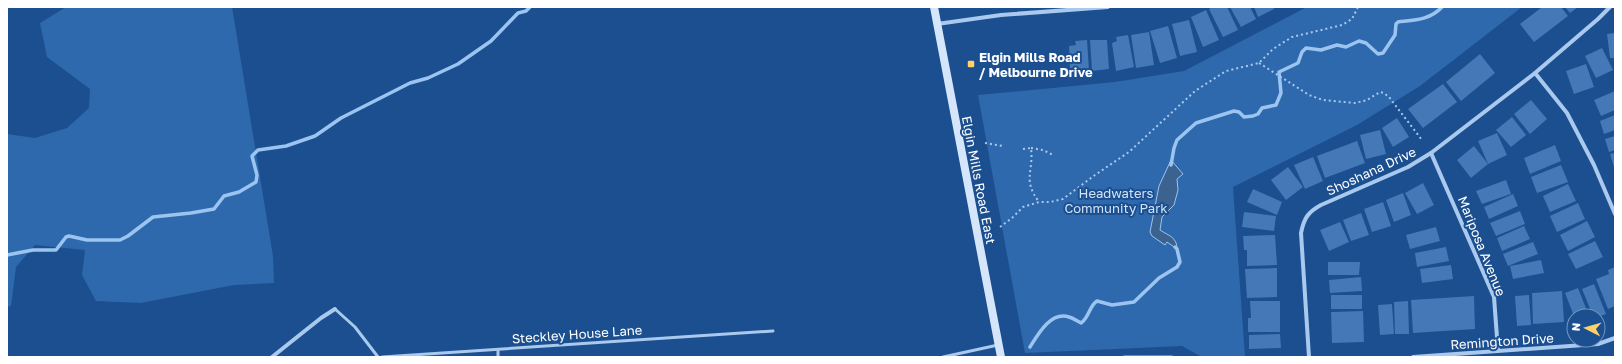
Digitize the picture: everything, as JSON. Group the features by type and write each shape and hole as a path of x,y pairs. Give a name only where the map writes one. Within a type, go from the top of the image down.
{"main road":[{"name":"Elgin Mills Road East","path":"934,7 1001,357"}],"street":[{"path":"937,24 1001,15 1108,7"},
{"name":"Shoshana Drive","path":"1309,357 1301,233 1306,216 1312,209 1408,167 1431,153 1535,73 1610,7"},
{"path":"1535,73 1567,113 1594,165 1615,214"},
{"name":"Mariposa Avenue","path":"1431,153 1494,297 1498,351"},
{"path":"272,357 315,322 335,309"},
{"name":"Remington Drive","path":"1413,357 1598,344 1615,338"}],"lane":[{"path":"335,309 350,323 378,357"},
{"name":"Steckley House Lane","path":"382,357 773,331"},
{"path":"943,357 998,345"},
{"path":"498,350 498,357"},
{"path":"1124,357 1172,357"}],"path":[{"path":"1000,227 1023,207 1038,202 1050,202 1064,199 1095,175 1129,152 1196,92 1226,71 1259,64 1273,49 1292,37 1342,25 1352,19 1358,7"},
{"path":"1259,64 1309,95 1329,101 1355,104 1367,100 1380,92 1384,93 1389,97 1422,140"},
{"path":"985,143 1003,146"},
{"path":"1031,148 1032,161 1029,181 1030,189 1038,202"},
{"path":"1023,149 1031,148 1043,150 1053,155"}],"green space":[{"path":"66,7 232,7 273,256 274,283 234,285 141,303 96,301 82,275 85,250 35,245 16,267 11,306 7,307 7,134 35,138 67,128 89,108 90,89 47,57 40,23"},
{"name":"Headwaters Community Park","path":"1307,7 1522,7 1420,86 1357,125 1233,187 1245,357 1202,357 1182,346 1025,353 978,95 1115,82 1184,71"}],"shaded area":[{"path":"1171,160 1183,174 1177,179 1178,190 1174,205 1162,217 1160,230 1174,239 1177,249 1167,242 1165,245 1152,236 1150,232 1159,186"}],"building":[{"path":"1213,7 1227,7 1238,30 1223,37 1209,9"},
{"path":"1230,7 1250,7 1256,19 1241,27"},
{"path":"1254,7 1273,7 1274,9 1258,17"},
{"path":"1542,7 1561,7 1568,16 1534,42 1520,24"},
{"path":"1565,7 1578,7 1570,13"},
{"path":"1206,10 1219,40 1203,47 1191,17"},
{"path":"1189,20 1197,52 1180,56 1172,24"},
{"path":"1168,26 1177,58 1160,63 1150,31"},
{"path":"1149,32 1154,65 1136,68 1131,35"},
{"path":"1615,33 1615,58 1610,58 1607,34"},
{"path":"1128,35 1134,67 1116,71 1112,43 1117,41 1116,37"},
{"path":"1087,40 1089,70 1070,71 1069,46 1076,45 1075,41"},
{"path":"1090,40 1107,40 1109,69 1092,71"},
{"path":"1602,48 1613,70 1596,78 1585,56"},
{"path":"1480,54 1495,73 1461,101 1446,82"},
{"path":"1586,64 1594,87 1574,94 1566,71"},
{"path":"1443,84 1457,102 1423,128 1408,109"},
{"path":"1615,91 1615,110 1601,116 1594,100"},
{"path":"1531,100 1547,119 1530,134 1514,114"},
{"path":"1615,115 1615,130 1604,134 1600,121"},
{"path":"1512,117 1526,135 1511,147 1496,130"},
{"path":"1397,118 1409,137 1393,147 1382,128"},
{"path":"1380,130 1386,154 1366,159 1360,135"},
{"path":"1497,133 1507,155 1488,164 1478,141"},
{"path":"1615,136 1615,150 1609,152 1605,139"},
{"path":"1357,141 1365,163 1325,178 1317,156"},
{"path":"1555,145 1561,161 1530,174 1524,158"},
{"path":"1474,146 1488,164 1471,178 1457,160"},
{"path":"1615,153 1615,170 1610,154"},
{"path":"1313,157 1323,181 1305,189 1294,165"},
{"path":"1561,165 1568,182 1537,193 1531,177"},
{"path":"1288,167 1303,187 1286,200 1271,180"},
{"path":"1506,180 1511,194 1482,204 1476,191"},
{"path":"1423,183 1434,205 1417,214 1405,193"},
{"path":"1568,184 1576,201 1550,212 1543,196"},
{"path":"1253,189 1282,202 1277,215 1247,202"},
{"path":"1403,193 1411,215 1394,222 1386,200"},
{"path":"1513,194 1518,206 1489,219 1484,207"},
{"path":"1383,202 1391,226 1372,232 1364,209"},
{"path":"1578,203 1585,219 1557,232 1550,216"},
{"path":"1520,211 1525,224 1496,236 1490,223"},
{"path":"1244,212 1276,216 1274,231 1242,227"},
{"path":"1361,213 1369,235 1351,241 1343,220"},
{"path":"1587,221 1595,237 1568,251 1560,235"},
{"path":"1340,222 1349,242 1329,251 1320,230"},
{"path":"1524,226 1530,239 1502,251 1497,238"},
{"path":"1436,227 1440,241 1410,249 1406,235"},
{"path":"1275,235 1277,265 1247,266 1247,250 1244,250 1243,236"},
{"path":"1595,241 1603,257 1576,269 1568,254"},
{"path":"1533,242 1538,254 1508,266 1503,254"},
{"path":"1446,247 1449,261 1417,267 1415,253"},
{"path":"1541,260 1544,273 1513,279 1510,266"},
{"path":"1328,262 1360,262 1359,275 1328,275"},
{"path":"1451,265 1453,279 1422,283 1420,269"},
{"path":"1615,267 1615,306 1608,309 1596,279 1609,274 1608,270"},
{"path":"1277,268 1277,297 1247,298 1245,269"},
{"path":"1361,277 1362,291 1330,293 1329,280"},
{"path":"1594,284 1604,308 1590,308 1582,289"},
{"path":"1578,288 1586,308 1571,308 1565,293"},
{"path":"1562,291 1564,322 1533,324 1532,293"},
{"path":"1331,295 1362,295 1362,309 1331,309"},
{"path":"1529,295 1531,325 1517,326 1515,296"},
{"path":"1474,296 1475,329 1413,333 1411,300"},
{"path":"1250,301 1280,301 1280,332 1248,332 1248,318 1251,318"},
{"path":"1408,301 1409,334 1395,334 1394,302"},
{"path":"1392,304 1394,334 1380,335 1378,305"},
{"path":"1363,311 1364,342 1332,343 1331,312"},
{"path":"1280,334 1281,348 1249,349 1249,335"}],"waterway":[{"path":"7,255 33,250 56,250 66,237 69,236 87,240 120,240 128,236 153,217 214,209 224,196 239,192 256,182 257,175 252,156 258,150 286,146 315,136 341,118 410,83 428,78 458,64 491,41 518,13 526,11 530,7"},
{"path":"1171,165 1177,140 1196,123 1234,111 1239,112 1244,117 1253,116 1258,114 1262,108 1276,105 1281,93 1279,72 1298,63 1302,52 1306,48 1321,50 1337,45 1346,47 1359,41 1366,43 1378,54 1383,53 1395,35 1396,24 1398,22 1427,17 1442,7"},
{"path":"1030,347 1041,330 1056,317 1069,317 1081,323 1084,321 1092,306 1097,301 1112,305 1134,302 1159,278 1177,267 1180,262 1177,249 1175,247"}],"place":[{"name":"Elgin Mills Road / Melbourne Drive","path":"971,64"}]}
